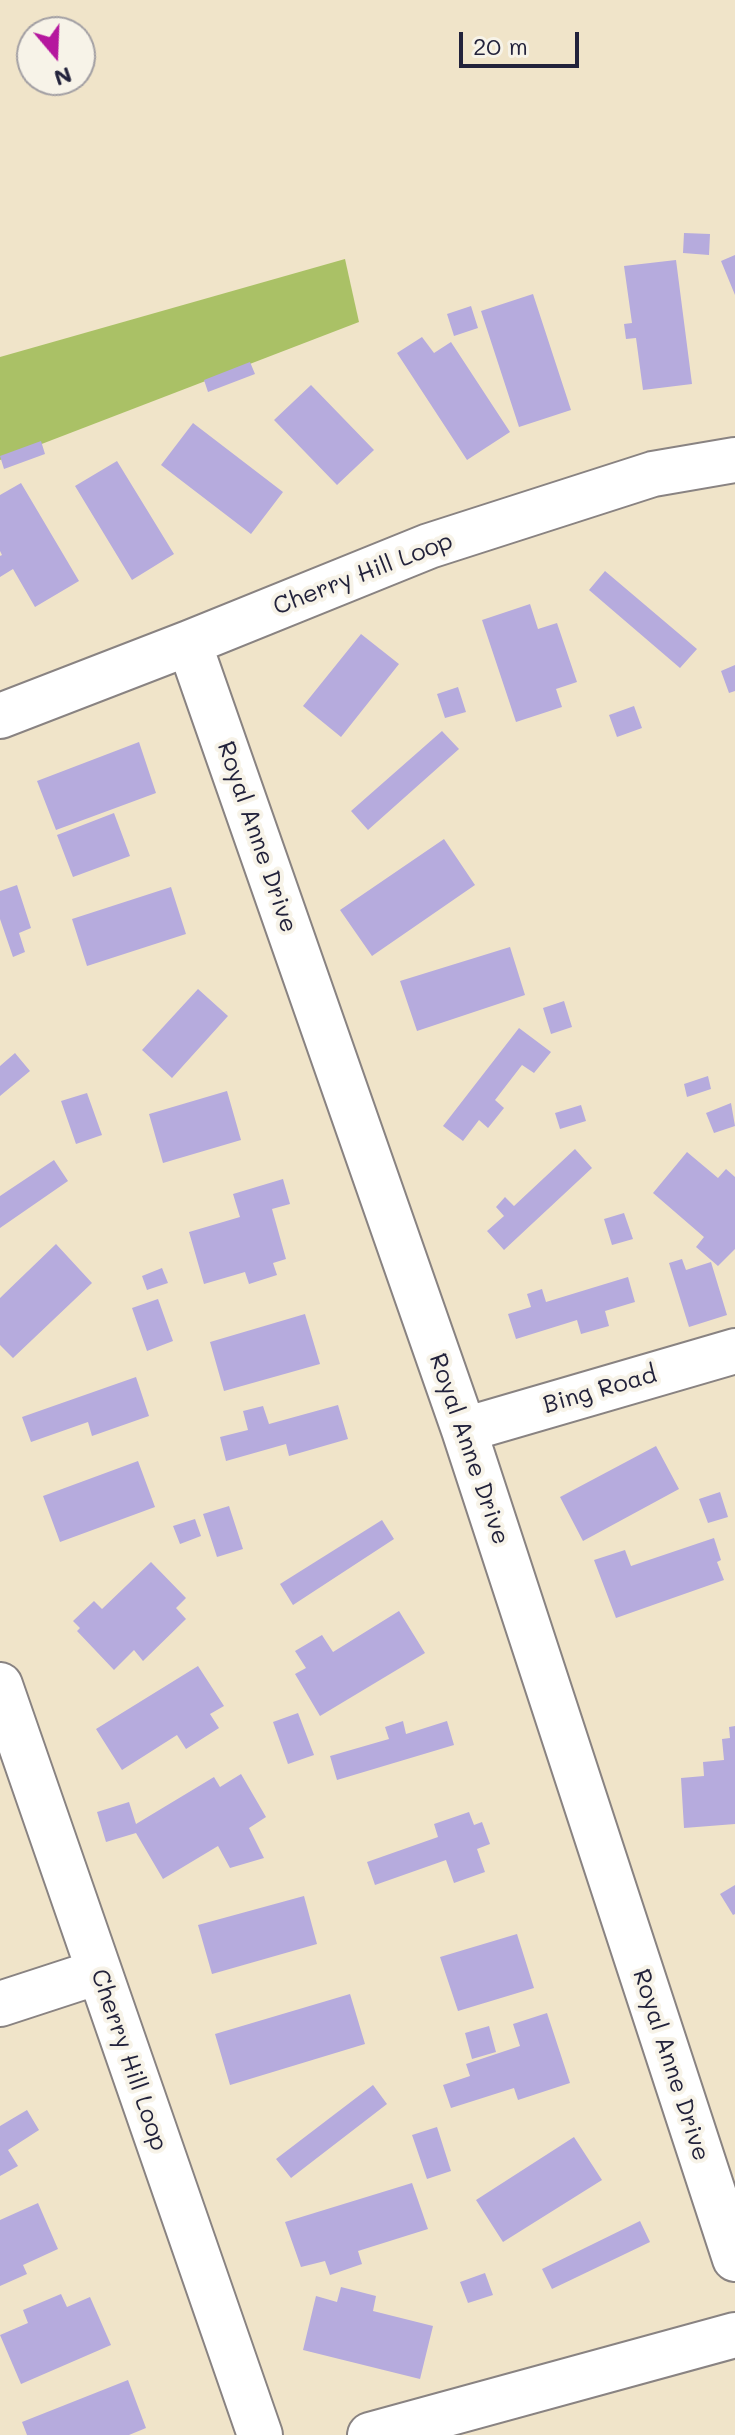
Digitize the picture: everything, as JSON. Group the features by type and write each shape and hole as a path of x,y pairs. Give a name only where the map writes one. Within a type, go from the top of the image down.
{"street":[{"name":"Cherry Hill Loop","path":"0,716 429,546 653,474 735,460"},
{"name":"Royal Anne Drive","path":"189,643 464,1430 735,2259"},
{"name":"Bing Road","path":"464,1430 735,1351"},
{"name":"Cherry Hill Loop","path":"0,1685 260,2435"},
{"path":"0,2004 98,1972"},
{"path":"370,2435 735,2335"}],"green space":[{"path":"345,259 359,322 0,460 0,357"}],"building":[{"path":"684,233 710,234 709,255 683,253"},
{"path":"735,255 735,295 721,261"},
{"path":"676,260 692,384 643,390 636,338 626,339 624,324 632,323 624,266"},
{"path":"533,294 571,410 519,427 481,311"},
{"path":"471,306 478,328 454,336 447,314"},
{"path":"422,337 434,353 451,342 510,432 467,460 397,353"},
{"path":"250,362 255,374 208,392 204,380"},
{"path":"311,385 374,450 337,485 274,420"},
{"path":"193,423 283,492 251,534 161,465"},
{"path":"41,441 45,454 4,469 0,456"},
{"path":"117,461 174,554 132,580 75,486"},
{"path":"21,483 79,581 35,607 13,569 0,577 0,495"},
{"path":"605,571 697,649 680,668 589,590"},
{"path":"530,604 538,629 557,623 577,682 556,689 562,707 516,722 482,620"},
{"path":"361,634 399,664 341,737 303,706"},
{"path":"735,665 735,691 729,693 721,671"},
{"path":"458,687 466,712 445,718 437,694"},
{"path":"634,706 642,728 617,737 609,715"},
{"path":"442,731 459,749 368,830 351,811"},
{"path":"139,742 156,793 56,830 37,781"},
{"path":"114,813 130,856 73,877 57,835"},
{"path":"444,839 475,885 372,956 340,910"},
{"path":"17,885 31,928 19,933 25,952 13,957 0,919 0,891"},
{"path":"171,887 186,934 87,966 72,919"},
{"path":"510,947 525,995 417,1031 400,981"},
{"path":"198,989 228,1016 172,1078 142,1050"},
{"path":"564,1001 572,1027 551,1034 543,1008"},
{"path":"519,1028 551,1052 534,1073 522,1065 495,1100 504,1108 488,1128 479,1120 463,1141 443,1126"},
{"path":"15,1053 30,1071 0,1096 0,1066"},
{"path":"708,1076 711,1089 687,1097 684,1084"},
{"path":"227,1091 241,1140 163,1163 149,1114"},
{"path":"87,1093 102,1135 76,1144 61,1101"},
{"path":"731,1103 735,1126 714,1133 706,1113"},
{"path":"581,1105 586,1121 560,1129 555,1113"},
{"path":"575,1149 592,1168 504,1250 487,1231 504,1216 496,1207 505,1197 514,1206"},
{"path":"687,1152 718,1178 726,1169 735,1177 735,1249 718,1266 696,1247 704,1237 653,1193"},
{"path":"54,1160 68,1181 0,1228 0,1196"},
{"path":"283,1179 290,1204 272,1209 286,1259 273,1263 277,1275 249,1284 245,1272 204,1284 189,1232 240,1217 233,1194"},
{"path":"624,1213 633,1239 612,1245 604,1219"},
{"path":"56,1244 92,1283 13,1358 0,1345 0,1298"},
{"path":"682,1259 686,1270 711,1262 727,1315 689,1327 669,1263"},
{"path":"162,1268 168,1283 147,1290 142,1276"},
{"path":"628,1277 635,1302 605,1311 609,1326 581,1334 577,1320 516,1339 508,1314 531,1307 527,1294 542,1289 546,1302"},
{"path":"158,1299 173,1341 147,1351 132,1308"},
{"path":"305,1314 320,1364 224,1391 210,1342"},
{"path":"136,1377 149,1416 92,1436 88,1422 31,1442 22,1417"},
{"path":"338,1405 348,1439 289,1456 286,1444 226,1461 220,1437 248,1430 243,1411 263,1406 269,1424"},
{"path":"656,1446 679,1489 583,1541 560,1497"},
{"path":"138,1461 155,1507 60,1542 43,1496"},
{"path":"720,1492 728,1517 708,1523 699,1499"},
{"path":"229,1506 243,1549 217,1557 203,1514"},
{"path":"195,1519 201,1536 180,1544 173,1526"},
{"path":"382,1520 394,1539 293,1605 280,1584"},
{"path":"714,1538 721,1560 717,1562 724,1580 616,1618 594,1560 625,1550 631,1566"},
{"path":"151,1562 186,1598 176,1608 186,1619 143,1661 134,1650 114,1670 77,1631 80,1628 73,1621 94,1601 102,1609"},
{"path":"399,1611 425,1653 320,1716 295,1674 306,1668 295,1651 322,1635 333,1652"},
{"path":"198,1666 224,1706 210,1714 219,1728 186,1749 177,1735 122,1770 96,1729"},
{"path":"298,1713 314,1755 288,1764 273,1722"},
{"path":"403,1721 406,1734 447,1721 454,1745 337,1780 330,1756 389,1739 385,1727"},
{"path":"735,1726 735,1824 684,1828 681,1778 704,1776 703,1762 724,1760 722,1739 730,1738 729,1727"},
{"path":"241,1774 266,1817 249,1828 264,1858 230,1868 218,1846 163,1879 136,1833 106,1842 97,1812 129,1802 136,1824 214,1777 220,1787"},
{"path":"469,1812 474,1825 482,1822 490,1844 477,1849 485,1872 454,1883 446,1860 375,1885 367,1862 438,1837 434,1824"},
{"path":"735,1885 735,1914 733,1915 720,1894"},
{"path":"304,1896 317,1944 212,1974 198,1925"},
{"path":"517,1934 534,1988 458,2011 440,1957"},
{"path":"350,1994 365,2044 230,2085 215,2034"},
{"path":"547,2013 570,2083 518,2100 514,2088 451,2108 443,2085 470,2076 466,2064 520,2046 513,2024"},
{"path":"489,2026 496,2052 472,2059 465,2033"},
{"path":"373,2085 387,2104 291,2178 276,2159"},
{"path":"27,2110 39,2130 8,2150 18,2166 0,2176 0,2126"},
{"path":"437,2127 451,2171 427,2179 412,2135"},
{"path":"574,2137 602,2180 503,2242 476,2200"},
{"path":"412,2183 428,2229 358,2251 362,2264 330,2275 325,2261 301,2267 285,2222"},
{"path":"38,2203 58,2249 23,2265 27,2274 0,2286 0,2220"},
{"path":"640,2221 650,2242 552,2289 542,2269"},
{"path":"485,2273 493,2295 468,2303 460,2282"},
{"path":"341,2287 376,2296 373,2311 433,2326 420,2379 303,2350 316,2296 337,2302"},
{"path":"61,2294 67,2307 90,2297 111,2345 21,2384 0,2335 28,2323 23,2310"},
{"path":"128,2380 146,2428 129,2435 27,2435 22,2422"}]}
